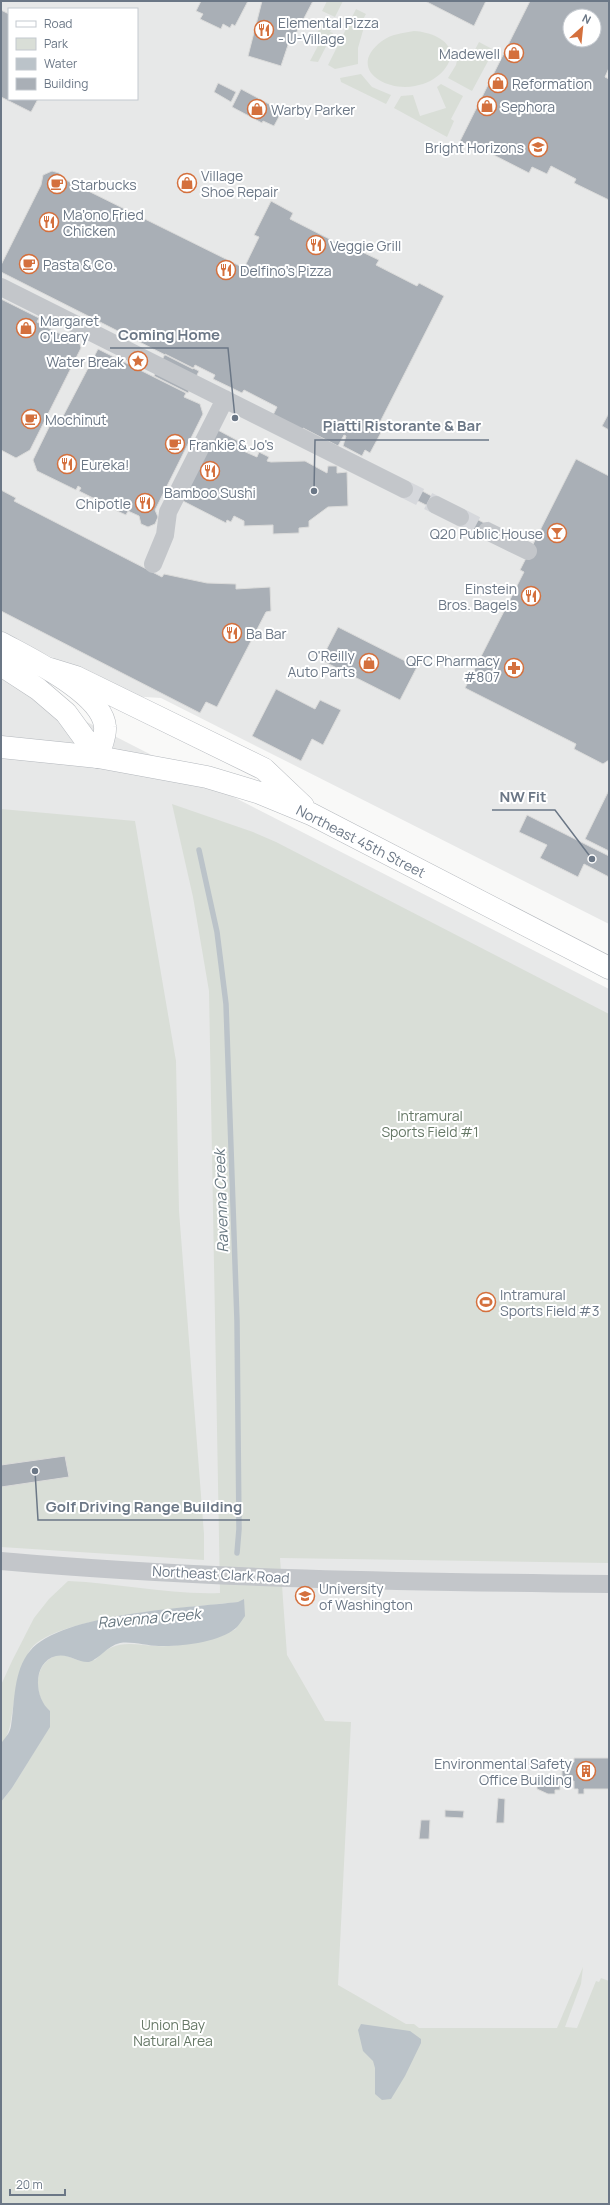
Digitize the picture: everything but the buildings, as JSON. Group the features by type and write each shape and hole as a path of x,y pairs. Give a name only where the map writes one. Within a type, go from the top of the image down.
{"main road":[{"path":"1,643 50,669 83,694 99,710 106,728 98,757"},
{"path":"1,665 38,690 66,713 98,757"},
{"path":"50,669 76,677 264,769 311,814"},
{"name":"Northeast 45th Street","path":"1,747 98,757 207,777 260,793 311,814 609,968"}],"street":[{"path":"1,287 404,489"},
{"path":"153,564 164,535 168,512 225,399"},
{"path":"436,505 460,517"},
{"path":"487,531 528,551"},
{"name":"Northeast Clark Road","path":"1,1562 354,1581 609,1584"}],"shaded area":[{"path":"1,1 609,1 609,924 161,698 129,696 1,632"},
{"name":"University of Washington","path":"1,678 609,989 609,2204 1,2204"}],"green space":[{"path":"327,1 343,1 335,17 322,11"},
{"path":"356,9 366,14 360,25 364,27 358,48 358,64 335,69 328,65"},
{"path":"324,20 333,25 330,32 333,33 318,62 310,61 321,40 315,37"},
{"path":"414,31 438,37 449,47 451,54 444,70 431,81 415,86 403,87 391,85 373,76 369,68 368,60 372,51 382,41 389,37"},
{"path":"479,42 494,50 472,91 448,78 456,65 458,56 469,61"},
{"path":"361,74 372,87 391,95 386,104 341,82 340,78"},
{"path":"441,84 463,96 451,119 454,121 447,137 394,108 401,96 413,95 420,116 446,108 437,87"},
{"name":"University of Washington","path":"172,804 253,832 276,842 609,1014 609,1563 280,1558 287,1655 325,1721 351,1722 338,1985 406,2024 414,2024 419,2028 557,2028 583,1967 581,1984 565,2027 577,2028 596,1981 599,1982 601,1978 609,1981 609,2204 1,2204 1,1802 12,1788 45,1734 50,1712 41,1699 38,1691 39,1674 42,1667 48,1660 59,1655 82,1661 95,1660 112,1647 120,1645 167,1646 194,1643 211,1639 236,1629 244,1600 239,1602 125,1615 64,1630 42,1640 29,1652 27,1657 17,1687 11,1723 1,1745 1,1685 34,1618 49,1599 68,1581 163,1591 220,1593 209,991 193,897"},
{"path":"1,809 135,821 176,1061 179,1211 204,1534 204,1560 1,1547"}],"water":[{"name":"Ravenna Creek","path":"244,1599 245,1616 236,1628 220,1637 199,1643 168,1646 120,1643 111,1647 96,1659 89,1662 60,1655 48,1660 43,1665 39,1673 38,1681 41,1698 50,1711 50,1727 12,1788 1,1802 1,1744 10,1729 20,1668 30,1651 46,1638 69,1628 97,1620 127,1614 238,1602"},
{"path":"361,2024 410,2031 421,2039 421,2043 405,2076 391,2099 382,2100 375,2094 375,2068 373,2061 363,2051 358,2030"}],"waterway":[{"name":"Ravenna Creek","path":"199,850 217,932 226,1004 237,1321 239,1529 237,1553"}],"tunnel":[{"path":"404,489 436,505"},
{"path":"460,517 487,531"}],"place":[{"name":"Elemental Pizza - U-Village","path":"264,30"},
{"name":"Madewell","path":"514,53"},
{"name":"Reformation","path":"498,83"},
{"name":"Sephora","path":"487,106"},
{"name":"Warby Parker","path":"257,109"},
{"name":"Bright Horizons","path":"538,147"},
{"name":"Village Shoe Repair","path":"187,183"},
{"name":"Starbucks","path":"57,184"},
{"name":"Ma’ono Fried Chicken","path":"49,222"},
{"name":"Veggie Grill","path":"316,245"},
{"name":"Pasta & Co.","path":"29,264"},
{"name":"Delfino's Pizza","path":"226,270"},
{"name":"Margaret O'Leary","path":"26,328"},
{"name":"Water Break","path":"138,361"},
{"name":"Coming Home","path":"235,418"},
{"name":"Mochinut","path":"31,419"},
{"name":"Frankie & Jo's","path":"175,444"},
{"name":"Eureka!","path":"67,464"},
{"name":"Bamboo Sushi","path":"210,471"},
{"name":"Piatti Ristorante & Bar","path":"314,491"},
{"name":"Chipotle","path":"145,503"},
{"name":"Q20 Public House","path":"557,533"},
{"name":"Einstein Bros. Bagels","path":"531,596"},
{"name":"Ba Bar","path":"232,633"},
{"name":"O'Reilly Auto Parts","path":"369,663"},
{"name":"QFC Pharmacy #807","path":"514,668"},
{"name":"NW Fit","path":"592,859"},
{"name":"Intramural Sports Field #3","path":"486,1302"},
{"name":"Golf Driving Range Building","path":"35,1471"},
{"name":"University of Washington","path":"305,1596"},
{"name":"Environmental Safety Office Building","path":"586,1771"}],"park label":[{"name":"Intramural Sports Field #1","path":"430,1124"},
{"name":"Union Bay Natural Area","path":"173,2032"}]}
